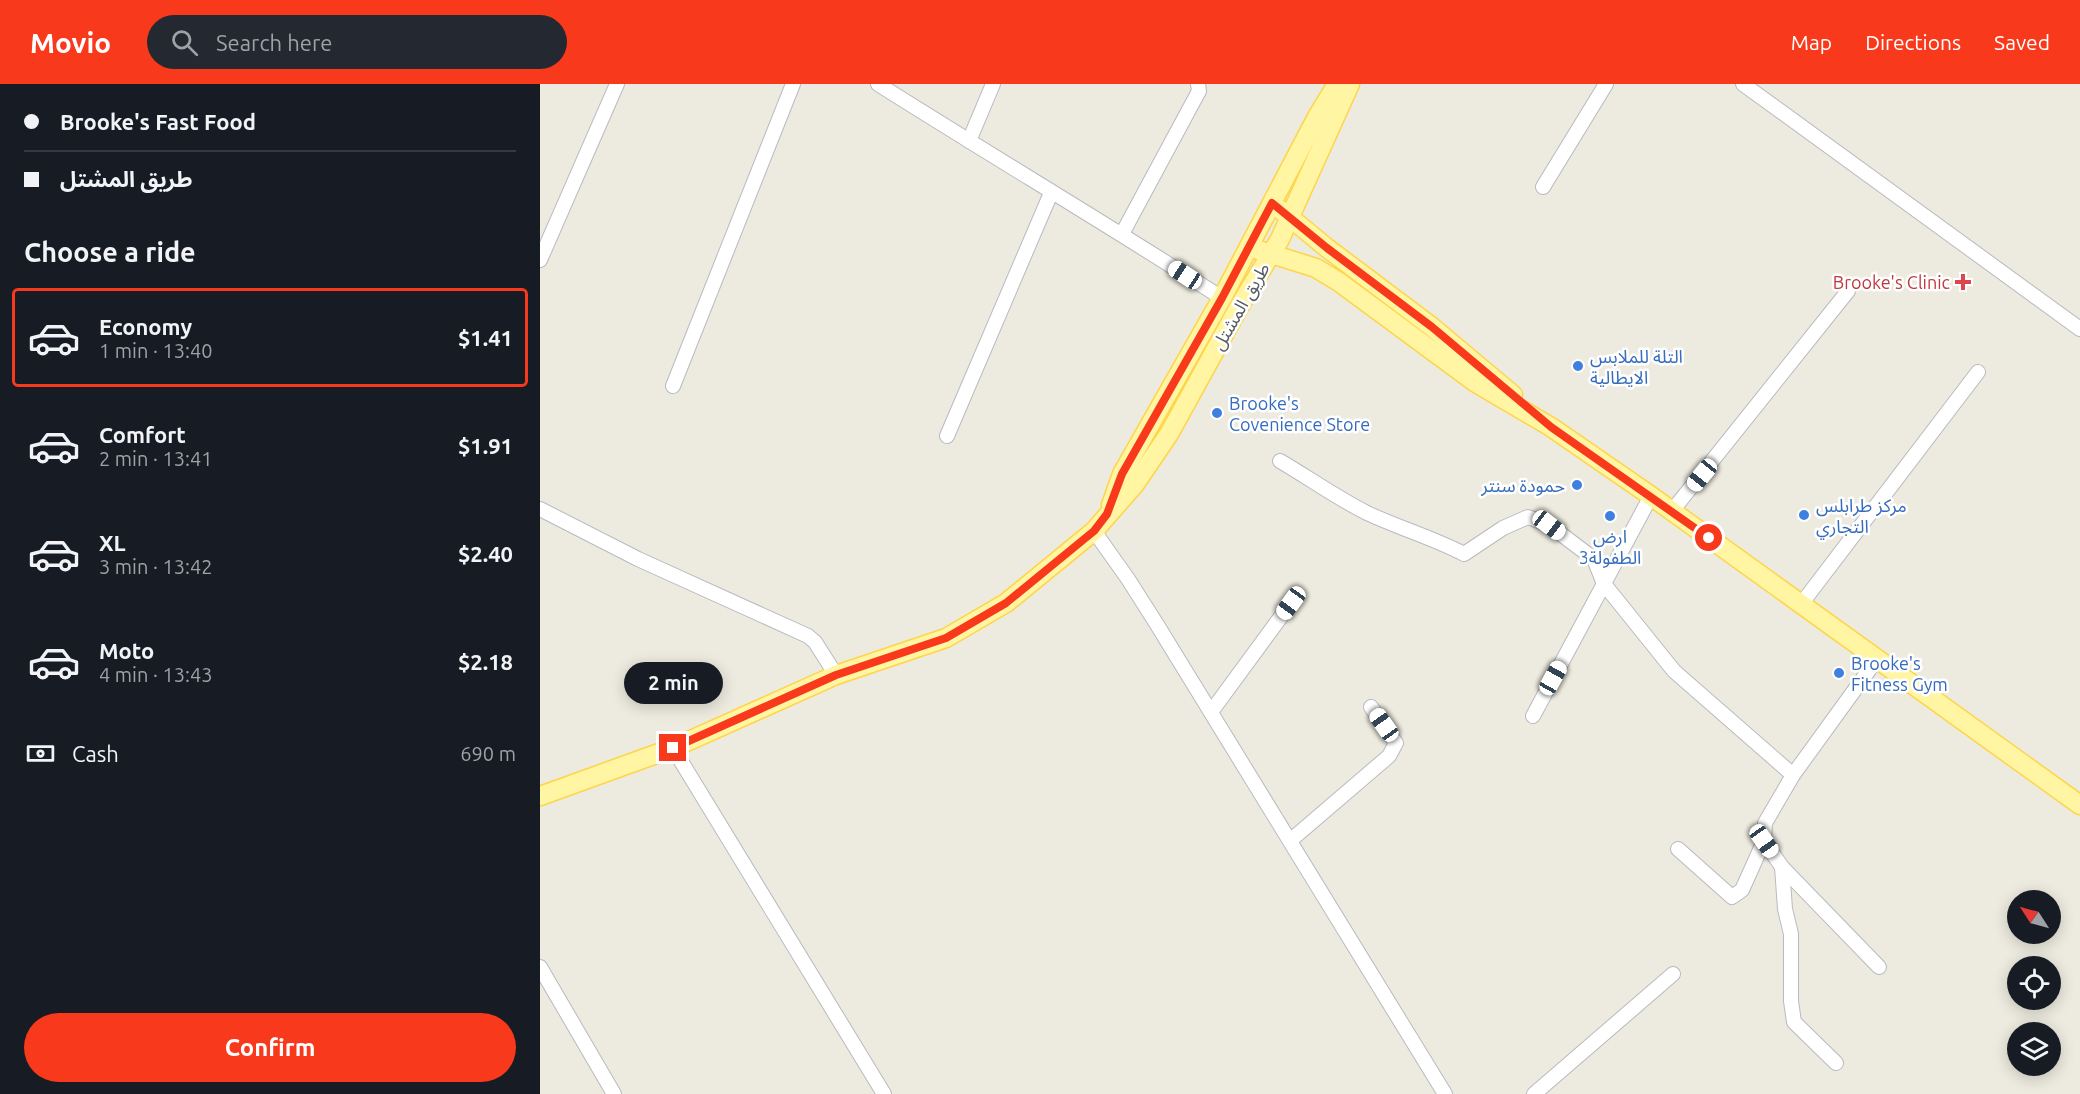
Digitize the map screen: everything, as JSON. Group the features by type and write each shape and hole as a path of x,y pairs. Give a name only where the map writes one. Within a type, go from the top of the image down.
{"main road":[{"name":"طريق المشتل","path":"1107,514 1122,474 1222,298 1337,84"},
{"name":"طريق المشتل","path":"540,796 673,748 836,675 946,638 1006,603 1094,531 1135,484 1169,434 1280,239 1350,84"},
{"path":"1272,203 1327,248 1432,327 1551,427"},
{"path":"1249,247 1316,268 1339,282 1476,383 1551,427 1651,496 2080,805"}],"street":[{"path":"540,260 617,84"},
{"path":"673,386 793,84"},
{"path":"878,84 1222,298"},
{"path":"969,141 993,84"},
{"path":"1122,234 1199,91 1198,84"},
{"path":"1543,187 1606,84"},
{"path":"1743,84 2080,329"},
{"path":"947,436 1051,193"},
{"path":"1672,511 1848,291"},
{"path":"1802,603 1978,372"},
{"path":"1280,461 1365,512 1464,554 1503,528 1528,517 1549,525 1594,559 1604,584 1674,671 1793,775"},
{"path":"1533,716 1651,496"},
{"path":"540,509 638,559 808,636 836,675"},
{"path":"1094,531 1128,579 1291,840 1445,1094"},
{"path":"1211,712 1291,603"},
{"path":"1678,849 1732,897 1743,890 1764,841 1765,823 1793,775 1877,659"},
{"path":"1291,840 1394,750 1396,743 1371,707"},
{"path":"673,748 884,1094"},
{"path":"1764,841 1782,867 1879,967"},
{"path":"1782,867 1785,909 1791,934 1791,1001 1794,1022 1836,1063"},
{"path":"540,967 614,1094"},
{"path":"1534,1094 1673,974"}],"place":[{"name":"Brooke's Clinic","path":"1963,282"},
{"name":"التلة للملابس الايطالية","path":"1578,366"},
{"name":"Brooke's Covenience Store","path":"1217,413"},
{"name":"حمودة سنتر","path":"1577,485"},
{"name":"مركز طرابلس التجاري","path":"1804,515"},
{"name":"ارض الطفولة3","path":"1610,516"},
{"name":"Brooke's Fitness Gym","path":"1839,673"}],"route":[{"path":"673,748 836,675 946,638 1006,603 1094,531 1107,514 1122,474 1222,298 1272,203 1327,248 1432,327 1551,427 1709,538"}]}
